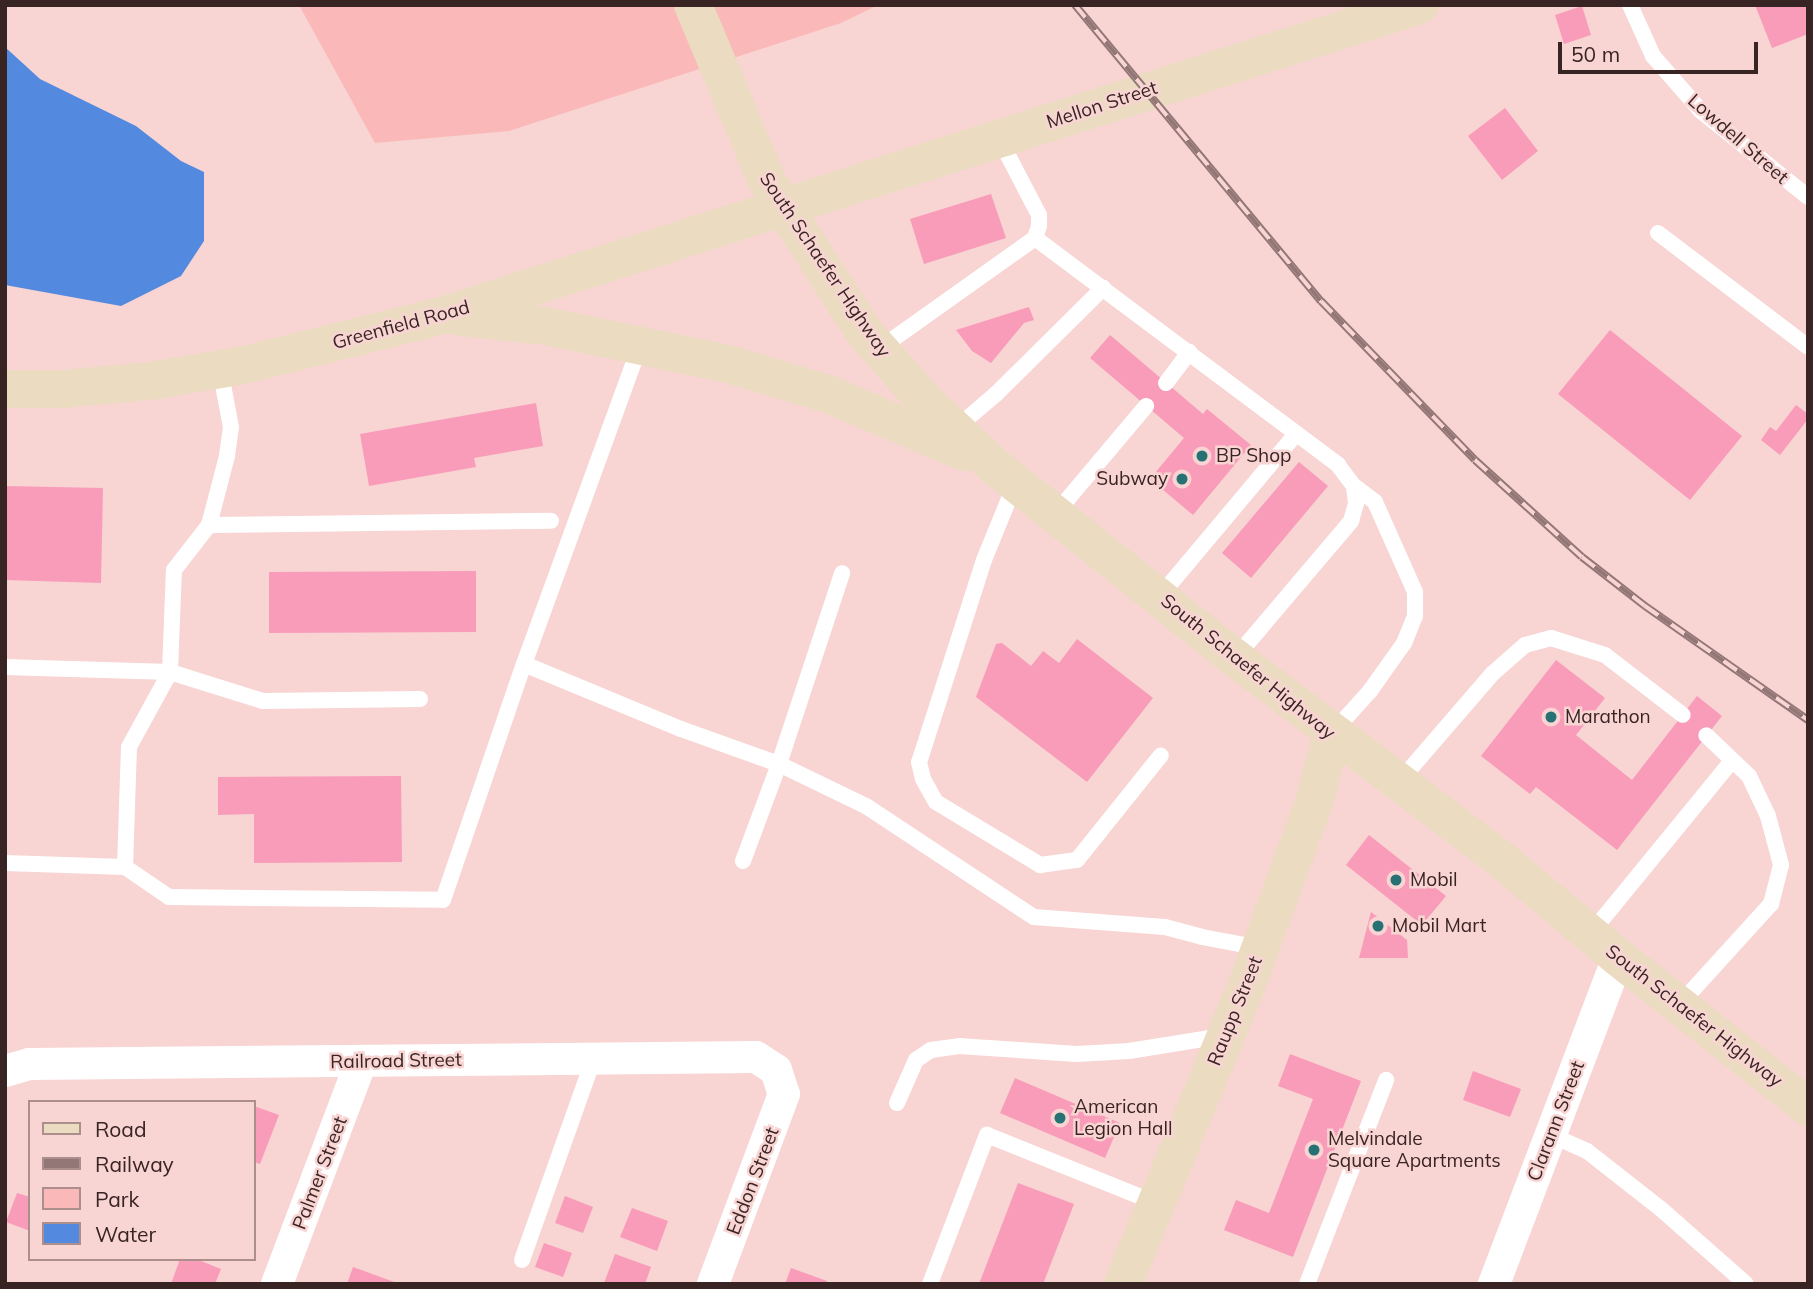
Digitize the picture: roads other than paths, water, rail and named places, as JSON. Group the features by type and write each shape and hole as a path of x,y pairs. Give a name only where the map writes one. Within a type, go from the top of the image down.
{"main road":[{"name":"South Schaefer Highway","path":"693,5 756,161 879,350 902,379 1005,473 1235,658 1503,861 1808,1107"},
{"name":"Mellon Street","path":"785,206 1420,5"},
{"name":"Greenfield Road","path":"5,389 64,389 157,380 220,369 444,316 785,206"},
{"path":"444,316 545,326 741,367 828,394 1005,473"},
{"name":"Raupp Street","path":"1123,1284 1260,947 1314,802 1332,734"}],"street":[{"name":"Clarann Street","path":"1494,1284 1551,1135 1604,945"},
{"name":"Railroad Street","path":"5,1071 29,1064 756,1057 769,1062 780,1076"},
{"name":"Palmer Street","path":"277,1284 361,1062"},
{"name":"Eddon Street","path":"713,1284 782,1104 784,1094 780,1076"}],"lane":[{"name":"Lowdell Street","path":"1630,5 1653,56 1701,111 1808,197"},
{"path":"879,350 1035,238 1039,215 999,138"},
{"path":"1658,233 1808,347"},
{"path":"1035,238 1338,465 1354,486 1375,502 1415,592 1415,616 1404,643 1370,691 1332,734"},
{"path":"955,429 996,394 1103,288"},
{"path":"5,863 125,867 169,897 443,900 524,664 641,344"},
{"path":"1166,383 1189,352"},
{"path":"125,867 129,747 170,672 174,570 209,525 227,456 231,426 220,369"},
{"path":"1056,513 1146,406"},
{"path":"1160,596 1296,434"},
{"path":"1005,473 979,573 919,762 923,779 936,802 1040,865 1077,860 1161,755"},
{"path":"1235,658 1351,521 1356,503 1354,486"},
{"path":"209,525 551,520"},
{"path":"743,861 779,764 842,573"},
{"path":"1398,783 1492,674 1525,645 1551,638 1605,655 1683,715"},
{"path":"524,664 681,729 779,764 866,806 1034,917 1165,926 1202,937 1260,947"},
{"path":"5,667 170,672 263,701 420,699"},
{"path":"1679,1005 1771,904 1781,865 1768,816 1749,776 1706,735"},
{"path":"1604,945 1732,761"},
{"path":"897,1103 916,1060 931,1050 959,1046 1077,1055 1129,1051 1226,1036"},
{"path":"522,1260 594,1058"},
{"path":"1307,1284 1386,1080"},
{"path":"930,1284 987,1135 1156,1203"},
{"path":"1551,1135 1587,1151 1661,1209 1746,1284"}],"water":[{"path":"5,47 40,79 136,126 181,161 204,172 204,241 181,276 121,306 5,285"}],"railway":[{"path":"1075,5 1321,301 1475,460 1582,557 1645,606 1808,720"}],"place":[{"name":"BP Shop","path":"1202,456"},
{"name":"Subway","path":"1182,479"},
{"name":"Marathon","path":"1551,717"},
{"name":"Mobil","path":"1396,880"},
{"name":"Mobil Mart","path":"1378,926"},
{"name":"American Legion Hall","path":"1060,1118"},
{"name":"Melvindale Square Apartments","path":"1314,1150"}]}
